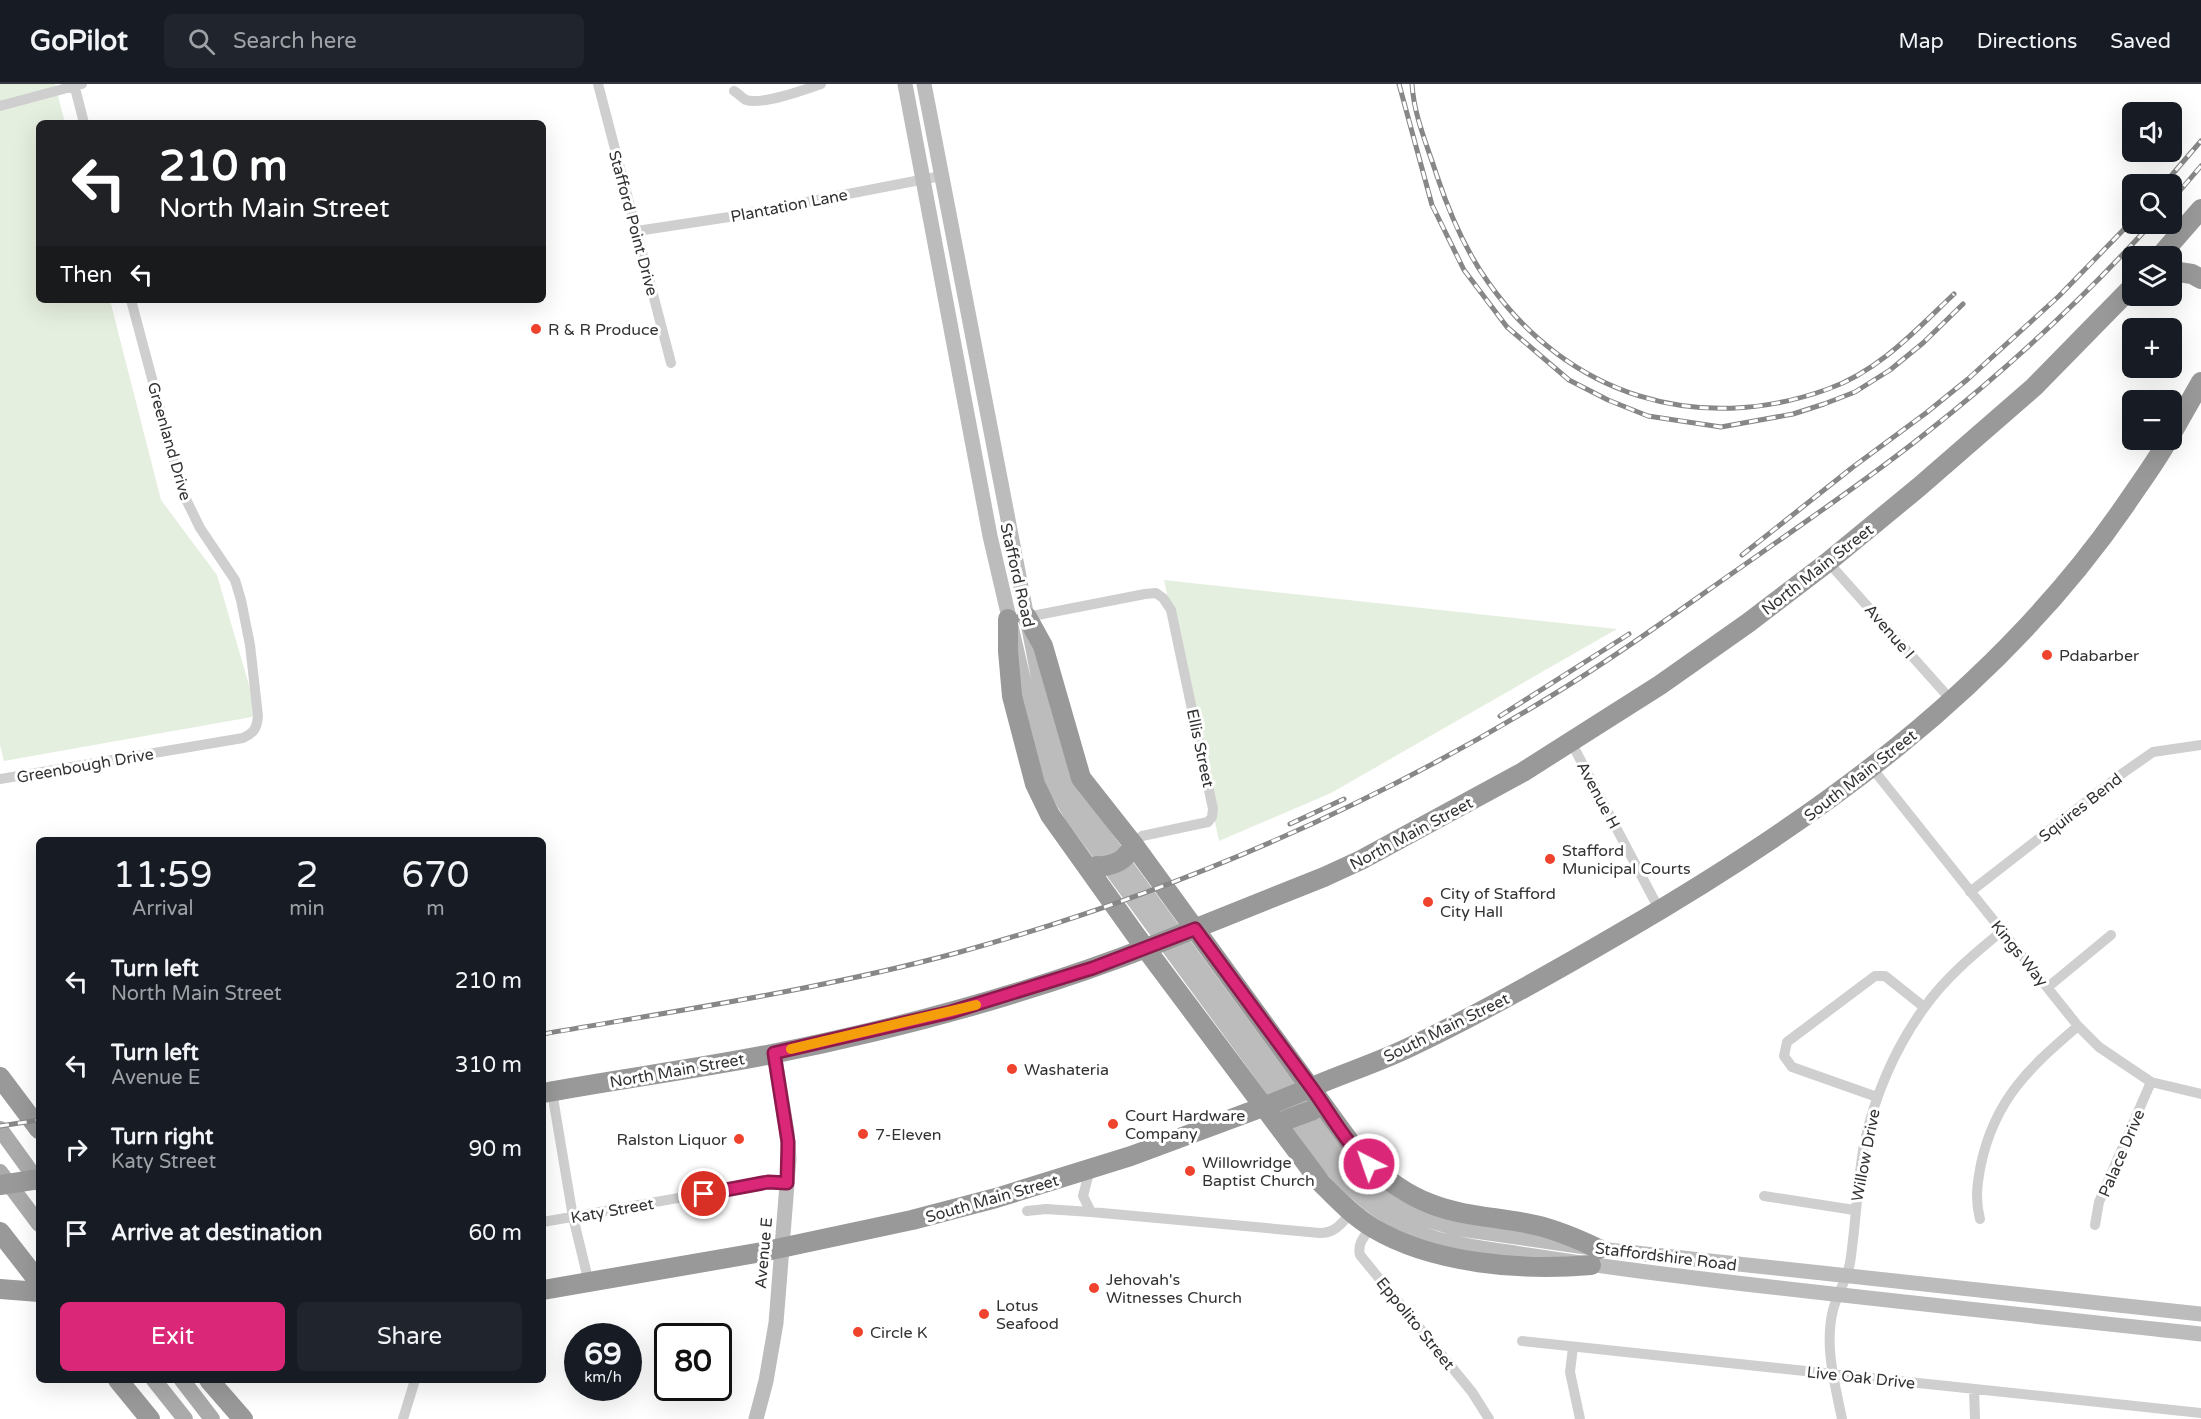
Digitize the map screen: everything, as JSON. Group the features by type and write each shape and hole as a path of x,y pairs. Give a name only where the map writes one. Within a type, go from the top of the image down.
{"highway":[{"path":"2169,246 2201,209"},
{"path":"2182,272 2192,274 2201,279"},
{"name":"North Main Street","path":"548,1092 774,1053 951,1012 1028,990 1150,947 1324,878 1361,860 1490,791 1571,742 1720,643 1828,562 2034,387 2122,297"},
{"path":"2182,415 2201,382"},
{"name":"South Main Street","path":"546,1290 782,1248 912,1220 1090,1169 1176,1140 1307,1089 1408,1048 1495,1005 1660,911 1779,835 1872,768 1952,701 2030,623 2107,532 2161,450"},
{"path":"1018,618 1043,646 1081,778 1307,1089 1320,1112 1378,1173 1412,1195 1432,1205 1455,1212 1534,1225 1567,1234 1595,1257"},
{"path":"1018,618 1008,651 1012,696 1035,784 1050,815 1092,866 1284,1127 1321,1183 1351,1213 1371,1227 1393,1239 1452,1258 1553,1268 1595,1257"},
{"path":"1092,866 1105,867 1124,860 1130,848"},
{"path":"0,1077 36,1125"},
{"path":"1284,1127 1320,1112"},
{"path":"0,1185 36,1181"},
{"path":"0,1232 36,1278"},
{"path":"0,1289 36,1292"},
{"path":"120,1383 150,1419"},
{"path":"212,1383 243,1419"}],"main road":[{"name":"Stafford Road","path":"905,84 989,534 1018,618"},
{"name":"Stafford Road","path":"924,84 1039,746 1059,795 1229,1018"},
{"name":"Staffordshire Road","path":"1229,1018 1346,1163 1376,1192 1415,1216 1454,1228 1595,1257 1839,1295 2201,1334"},
{"name":"Avenue E","path":"756,1419 772,1353 787,1183 788,1142 774,1053"},
{"path":"0,1128 36,1177"},
{"path":"0,1172 36,1220"},
{"name":"Staffordshire Road","path":"1595,1257 1846,1276 2201,1314"},
{"path":"156,1383 185,1419"},
{"path":"184,1383 212,1419"}],"street":[{"name":"Stafford Point Drive","path":"598,84 671,363"},
{"path":"734,91 745,99 757,100 789,95 821,84"},
{"path":"0,106 76,85 83,120"},
{"name":"Plantation Lane","path":"637,231 729,217 941,176"},
{"name":"Greenland Drive","path":"132,303 182,491 200,528 235,580 250,645 258,716 257,726 252,734 243,738 169,750"},
{"name":"Avenue I","path":"1828,562 1952,701"},
{"name":"Ellis Street","path":"1018,618 1156,593 1163,597 1171,610 1214,808 1212,817 1202,825 1142,836 1130,848"},
{"name":"Avenue H","path":"1571,742 1660,911"},
{"name":"Squires Bend","path":"1970,892 2122,773 2153,752 2201,745"},
{"name":"Greenbough Drive","path":"0,779 169,750"},
{"name":"Kings Way","path":"1872,768 2078,1026 2099,1047 2151,1082 2201,1094"},
{"name":"Willow Drive","path":"1842,1419 1830,1348 1833,1311 1850,1266 1854,1210 1865,1144 1877,1097 1906,1037 1924,1007 1951,976 2002,931"},
{"path":"2048,987 2111,935"},
{"path":"1877,1097 1792,1067 1785,1056 1787,1042 1875,976 1885,976 1924,1007"},
{"path":"1980,1219 1976,1206 1976,1188 1986,1143 1996,1117 2023,1076 2078,1026"},
{"name":"Palace Drive","path":"2095,1225 2099,1202 2151,1082"},
{"path":"548,1092 589,1283"},
{"path":"1090,1169 1083,1196 1091,1212"},
{"name":"Katy Street","path":"546,1222 768,1182 787,1183"},
{"path":"1764,1196 1854,1210"},
{"path":"1027,1211 1046,1209 1091,1212 1320,1233 1330,1233 1351,1213"},
{"name":"Eppolito Street","path":"1371,1227 1358,1248 1360,1255 1472,1392 1489,1419"},
{"name":"Live Oak Drive","path":"1522,1341 2201,1413"},
{"path":"1573,1347 1570,1372 1580,1419"},
{"path":"403,1419 414,1383"},
{"path":"1974,1389 1976,1419"}],"green space":[{"path":"0,84 55,84 64,120 36,120 36,303 111,303 161,500 217,575 258,716 4,761 0,745"},
{"path":"1164,580 1617,629 1331,793 1219,841"}],"railway":[{"path":"1399,84 1432,205 1464,270 1507,327 1569,380 1608,400 1648,416 1721,427 1793,414 1824,404 1855,392 1890,370 1923,343 1963,304"},
{"path":"1412,84 1418,119 1447,203 1465,244 1488,282 1520,321 1557,353 1596,378 1639,396 1684,406 1731,408 1779,403 1828,389 1864,372 1880,361 1954,294"},
{"path":"2173,174 2201,141"},
{"path":"2182,188 2201,166"},
{"path":"1742,555 1968,379 2059,296 2122,231"},
{"path":"546,1033 752,998 857,977 960,952 1114,904 1189,876 1338,812 1410,776 1481,737 1604,663 1881,468 2012,361 2097,281 2142,234"},
{"path":"1500,716 1629,634"},
{"path":"1290,824 1344,799"},
{"path":"0,1126 36,1120"}],"slow traffic":[{"path":"791,1049 976,1005"}],"place":[{"name":"R & R Produce","path":"536,329"},
{"name":"Pdabarber","path":"2047,655"},
{"name":"Stafford Municipal Courts","path":"1550,859"},
{"name":"City of Stafford City Hall","path":"1428,902"},
{"name":"Washateria","path":"1012,1069"},
{"name":"Court Hardware Company","path":"1113,1124"},
{"name":"7-Eleven","path":"863,1134"},
{"name":"Ralston Liquor","path":"739,1139"},
{"name":"Willowridge Baptist Church","path":"1190,1171"},
{"name":"Jehovah's Witnesses Church","path":"1094,1288"},
{"name":"Lotus Seafood","path":"984,1314"},
{"name":"Circle K","path":"858,1332"}],"route":[{"path":"704,1194 768,1182 787,1183 788,1142 774,1053 951,1012 1028,990 1195,929 1322,1102 1328,1114 1360,1156 1369,1164"}]}
